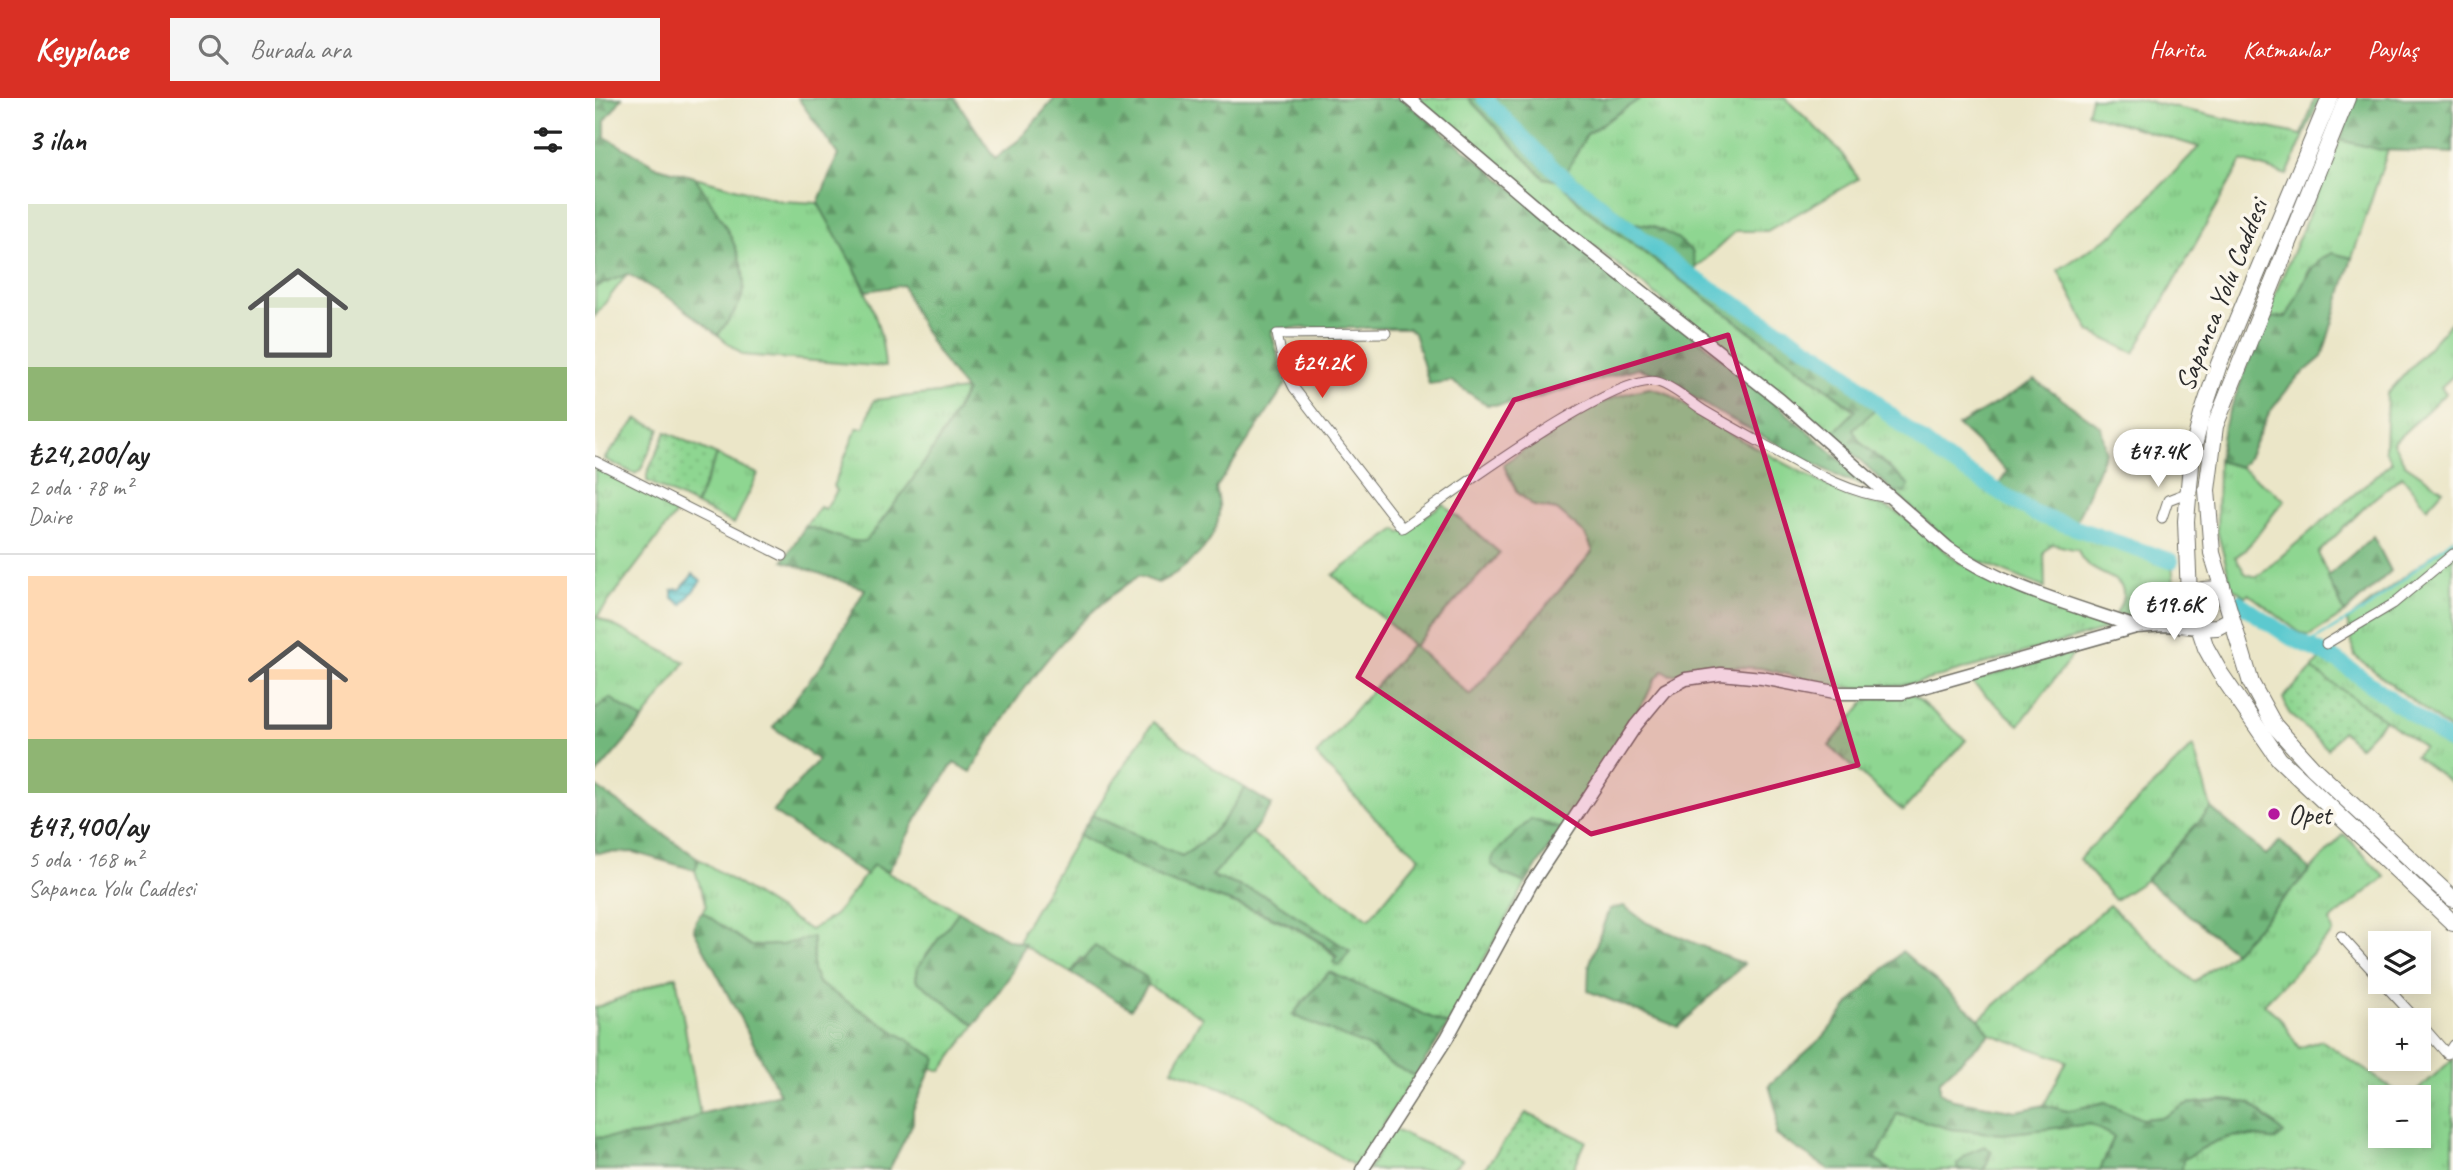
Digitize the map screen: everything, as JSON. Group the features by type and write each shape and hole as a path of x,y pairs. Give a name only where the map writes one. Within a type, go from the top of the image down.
{"highway":[{"name":"Sapanca Yolu Caddesi","path":"2330,98 2219,364 2192,453 2185,545 2189,597 2199,628 2220,673 2279,758 2453,923"},
{"name":"Sapanca Yolu Caddesi","path":"2347,98 2215,426 2207,480 2207,517 2212,552 2230,620 2251,683 2274,725 2291,746 2453,899"},
{"path":"2189,597 2203,590 2222,589"},
{"path":"2199,628 2217,627 2230,620"}],"street":[{"path":"1408,98 1556,224 1780,400 1948,548 1975,565 2039,593 2142,626 2199,628"},
{"path":"1386,333 1277,334 1289,380 1402,528 1588,404 1625,386 1647,381 1665,386 1718,419 1831,480 1863,493 1891,498"},
{"path":"595,461 783,555"},
{"path":"2162,518 2168,500 2189,492"},
{"path":"2326,644 2393,604 2453,554"},
{"path":"1362,1170 1447,1038 1531,884 1636,724 1665,690 1686,679 1721,674 1762,678 1840,693 1902,693 2142,626 2189,597"},
{"path":"2341,936 2368,966"},
{"path":"2394,994 2406,1008"},
{"path":"2431,1036 2447,1054 2453,1045"}],"highlighted area":[{"path":"1728,335 1858,765 1591,834 1358,677 1514,400"}],"green space":[{"path":"595,98 622,98 605,121 605,137 658,167 695,177 730,235 742,267 744,283 740,302 718,335 674,301 628,274 595,287"},
{"path":"798,98 955,98 995,158 1019,140 1055,98 1401,98 1746,378 1872,487 1843,479 1715,411 1660,376 1638,368 1517,404 1487,405 1451,381 1429,384 1414,333 1408,328 1290,328 1271,331 1286,384 1216,488 1219,505 1217,522 1207,544 1189,563 1168,578 1158,583 1139,576 1087,616 1043,664 1005,716 971,772 954,763 917,818 888,872 873,865 866,875 773,812 818,760 773,727 823,663 865,589 783,561 805,527 850,540 866,541 933,450 966,391 930,341 903,285 867,291 818,203 838,155"},
{"path":"1417,98 1468,98 1544,178 1559,181 1584,208 1856,411 1832,434 1551,212"},
{"path":"1468,98 1641,98 1587,134 1567,171 1634,223 1653,226 1677,238 1692,251 1696,268 1690,276 1834,364 1880,406 1853,429 1860,442 1909,485 1906,493 1893,491 1832,434 1856,410 1584,208 1560,181 1544,178"},
{"path":"1641,98 1785,98 1841,152 1858,179 1767,231 1736,231 1696,268 1692,251 1653,226 1634,223 1567,171 1587,134"},
{"path":"2091,98 2131,98 2302,135 2315,98 2320,98 2287,175 2242,161 2134,353 2090,332 2058,270 2115,233 2199,147 2087,113"},
{"path":"2356,98 2453,98 2453,153 2381,150 2340,140"},
{"path":"2340,140 2388,150 2352,258 2332,253 2309,269 2299,296 2286,317 2265,318"},
{"path":"695,177 782,201 818,203 870,302 885,367 743,355 718,335 742,298"},
{"path":"2332,253 2352,258 2322,357 2295,380 2269,413 2247,460 2240,467 2218,461 2224,427 2265,318 2286,317 2304,280 2316,264"},
{"path":"628,273 595,316 595,287"},
{"path":"2453,320 2453,376 2441,387 2446,393 2393,443 2405,464 2443,490 2427,508 2402,476 2371,501 2318,553 2345,613 2309,636 2299,632 2249,594 2245,596 2232,587 2217,530 2218,461 2240,467 2285,500 2247,547 2235,557 2246,574 2257,577 2392,462 2385,450 2387,394"},
{"path":"2035,380 2101,427 2106,451 2074,527 2035,514 1996,490 2007,471 1958,426"},
{"path":"1650,388 1667,393 1732,435 1846,496 1889,508 1960,563 2108,624 2107,629 1916,683 1867,689 1833,686 1761,668 1735,667 1670,675 1664,670 1655,679 1646,698 1561,829 1542,822 1503,874 1526,883 1448,1025 1329,972 1293,1014 1367,1046 1390,1064 1415,1076 1356,1167 1244,1096 1172,1070 1202,1017 1148,985 1146,977 1081,958 1071,973 1019,943 1023,930 1079,835 1162,879 1292,927 1330,952 1339,966 1350,951 1266,896 1212,876 1251,833 1369,919 1420,857 1374,817 1316,755 1412,644 1333,575 1397,529 1401,533 1443,504 1500,553 1414,646 1470,695 1593,551 1585,534 1557,510 1534,506 1517,492 1503,464 1591,408 1630,392"},
{"path":"966,390 933,450 866,542 850,541 805,527 820,507 825,509 837,491 833,486 857,428 864,428 874,400"},
{"path":"1880,406 1944,458 2035,514 2171,561 2173,591 2165,609 2146,616 2116,614 2123,590 2118,583 2083,560 2078,550 2052,544 2044,552 2045,588 1964,555 1893,491 1909,485 1860,442 1852,429"},
{"path":"637,419 660,429 641,469 635,474 604,459"},
{"path":"666,432 717,455 695,505 647,481 647,474"},
{"path":"717,455 758,474 734,524 696,505"},
{"path":"595,465 680,508 597,617 685,662 643,720 610,698 595,710"},
{"path":"2373,536 2391,571 2345,613 2327,577"},
{"path":"2453,539 2453,732 2355,656 2347,621"},
{"path":"2076,651 2019,725 1970,681"},
{"path":"2321,658 2368,688 2453,753 2453,784 2415,756 2424,747 2312,669"},
{"path":"2312,669 2385,720 2359,747 2342,731 2328,749 2289,713 2283,698"},
{"path":"1912,694 1966,740 1903,811 1829,746 1867,699"},
{"path":"610,698 643,720 595,776 595,710"},
{"path":"1153,722 1213,768 1245,788 1218,826 1182,856 1092,815"},
{"path":"2193,746 2211,808 2146,880 2115,900 2079,859"},
{"path":"595,786 699,859 695,870 633,852 595,853"},
{"path":"1245,788 1272,805 1254,830 1212,876 1266,896 1350,951 1339,966 1333,962 1337,957 1324,944 1285,922 1163,879 1126,862 1079,835 1092,815 1182,856 1218,826"},
{"path":"2211,808 2266,855 2280,841 2310,870 2234,952 2146,880"},
{"path":"1531,819 1561,829 1526,883 1503,874 1491,864 1494,854"},
{"path":"2344,834 2385,877 2330,921 2333,932 2264,1004 2280,1018 2299,1048 2321,1040 2387,1085 2368,1085 2368,1148 2431,1148 2431,1085 2424,1085 2453,1059 2453,1170 2182,1170 2182,1160 2226,1138 2247,1136 2276,1140 2276,1125 2250,1103 2223,1100 2187,1104 2164,1117 2142,1119 2105,1102 2067,1111 2044,1105 2067,1061 1990,1034 1979,1019 2109,905 2194,982 2234,952"},
{"path":"699,859 810,930 835,915 873,865 959,911 918,967 916,980 975,1025 941,1071 932,1068 936,1058 818,983 813,970 813,938 782,945 751,946 702,912 706,906 695,870"},
{"path":"1624,906 1647,923 1744,964 1678,1027 1588,991 1589,966 1609,909"},
{"path":"959,911 1007,939 1025,944 1009,977 975,1025 916,980 918,967"},
{"path":"702,912 751,946 782,945 813,937 813,970 818,983 936,1058 913,1110 913,1123 889,1170 595,1170 595,1138 647,1135 678,1127 700,1114 780,1094 694,930 696,920"},
{"path":"1095,946 1146,977 1148,985 1131,1009 1071,973"},
{"path":"1902,951 1979,1019 1990,1034 1940,1080 1940,1092 1953,1100 2017,1111 2044,1105 2067,1111 2105,1102 2142,1119 2164,1117 2187,1104 2223,1100 2250,1103 2284,1134 2276,1140 2236,1136 2217,1141 2183,1160 2182,1170 2100,1170 2114,1137 2090,1124 2002,1134 1951,1129 1897,1113 1887,1138 1874,1159 1890,1170 1830,1170 1776,1135 1777,1113 1769,1085 1824,1036 1850,1003"},
{"path":"1329,972 1448,1025 1415,1076 1390,1064 1367,1046 1292,1015"},
{"path":"676,976 700,1114 662,1130 595,1138 595,1008"},
{"path":"1526,1113 1586,1141 1573,1170 1484,1169"},
{"path":"1896,1113 1951,1129 2002,1134 2090,1124 2114,1137 2100,1170 1984,1170 1987,1165 1957,1164 1958,1170 1890,1170 1874,1159 1887,1138"},
{"path":"1392,1129 1463,1160 1450,1170 1368,1170"},
{"path":"1985,1146 1992,1152 1984,1170 1958,1170 1957,1165 1968,1153"}],"water":[{"path":"693,574 701,581 682,605 672,597 672,590 681,589"}],"waterway":[{"path":"1484,98 1556,171 1689,275 1834,364 1898,422 1944,458 2035,514 2171,561"},
{"path":"2306,645 2369,607 2453,539"},
{"path":"2238,602 2288,636 2340,662 2453,744"}],"place":[{"name":"Opet","path":"2274,814"}]}
